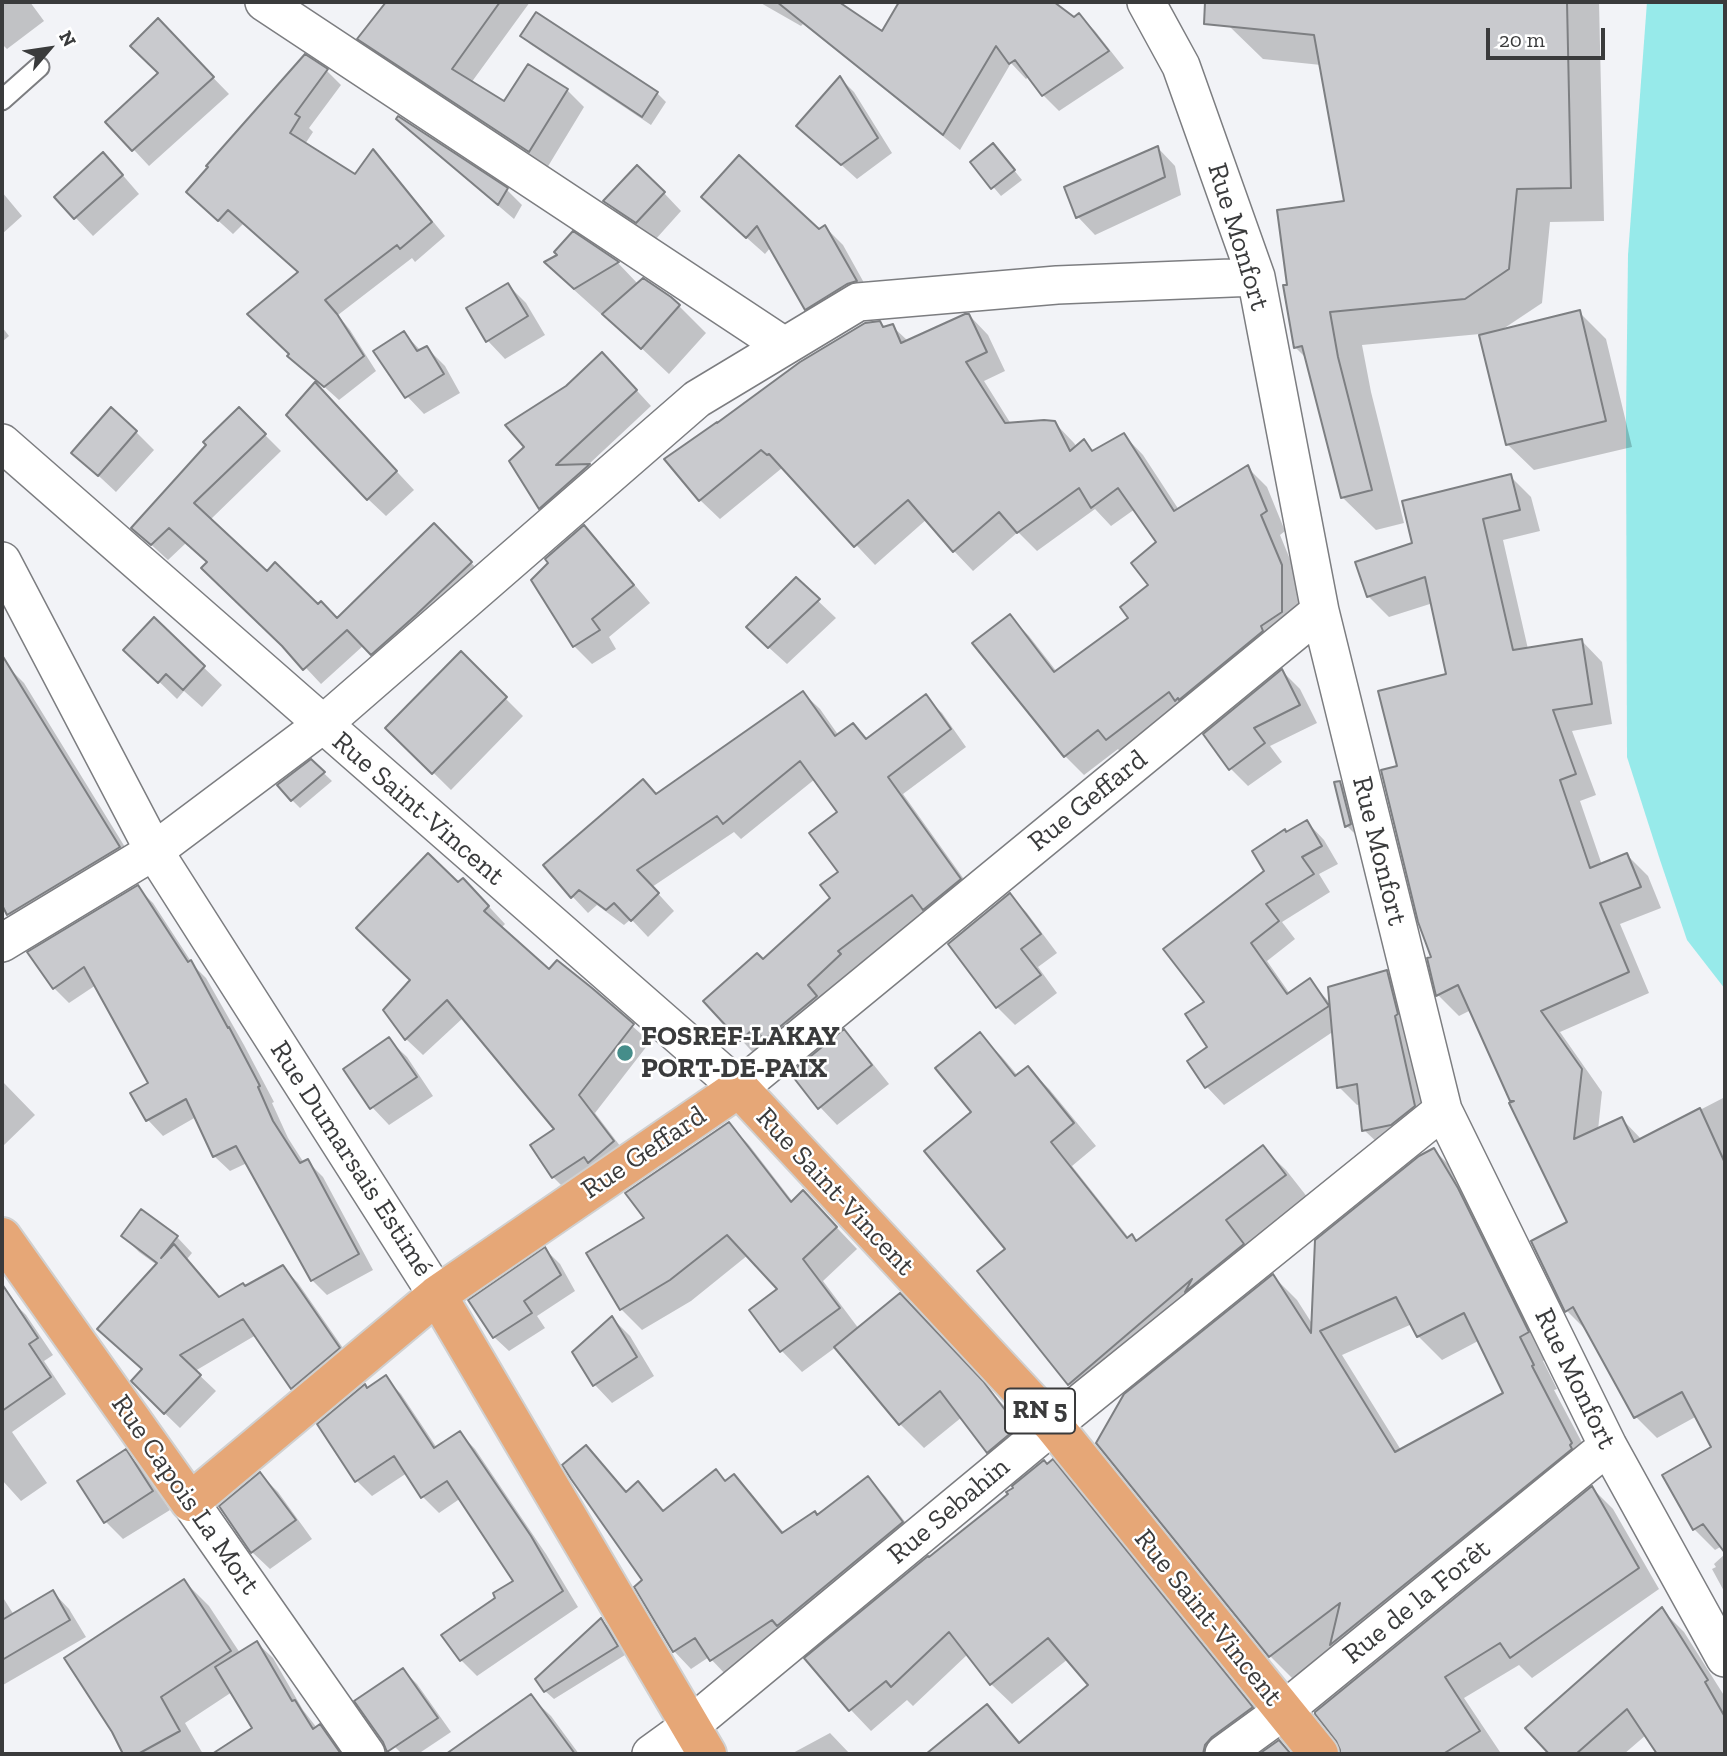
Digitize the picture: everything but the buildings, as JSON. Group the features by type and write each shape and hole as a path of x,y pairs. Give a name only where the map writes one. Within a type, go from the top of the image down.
{"main road":[{"name":"Rue Geffard","path":"190,1502 437,1295 739,1088"},
{"name":"Rue Saint-Vincent","path":"739,1088 1053,1425 1319,1754"},
{"name":"Rue Capois La Mort","path":"2,1237 190,1502"},
{"name":"Rue Dumarsais Estimé","path":"437,1295 699,1740"}],"street":[{"path":"264,2 784,346"},
{"name":"Rue Monfort","path":"1146,2 1181,66 1256,277 1320,611 1443,1110 1608,1446 1725,1658"},
{"path":"2,943 154,851 322,725 697,399 858,302 1057,285 1256,277"},
{"name":"Rue Saint-Vincent","path":"2,443 739,1088"},
{"name":"Rue Dumarsais Estimé","path":"2,561 154,851 437,1295"},
{"name":"Rue Geffard","path":"739,1088 1320,611"},
{"name":"Rue Sebahin","path":"651,1754 699,1740 1053,1425 1443,1110"},
{"name":"Rue de la Forêt","path":"1224,1754 1283,1711 1608,1446"},
{"name":"Rue Capois La Mort","path":"190,1502 366,1754"}],"lane":[{"path":"2,100 39,67"}],"water":[{"path":"1647,2 1725,2 1725,989 1687,940 1627,757 1628,255"}],"place":[{"name":"FOSREF-LAKAY PORT-DE-PAIX","path":"625,1053"}]}
